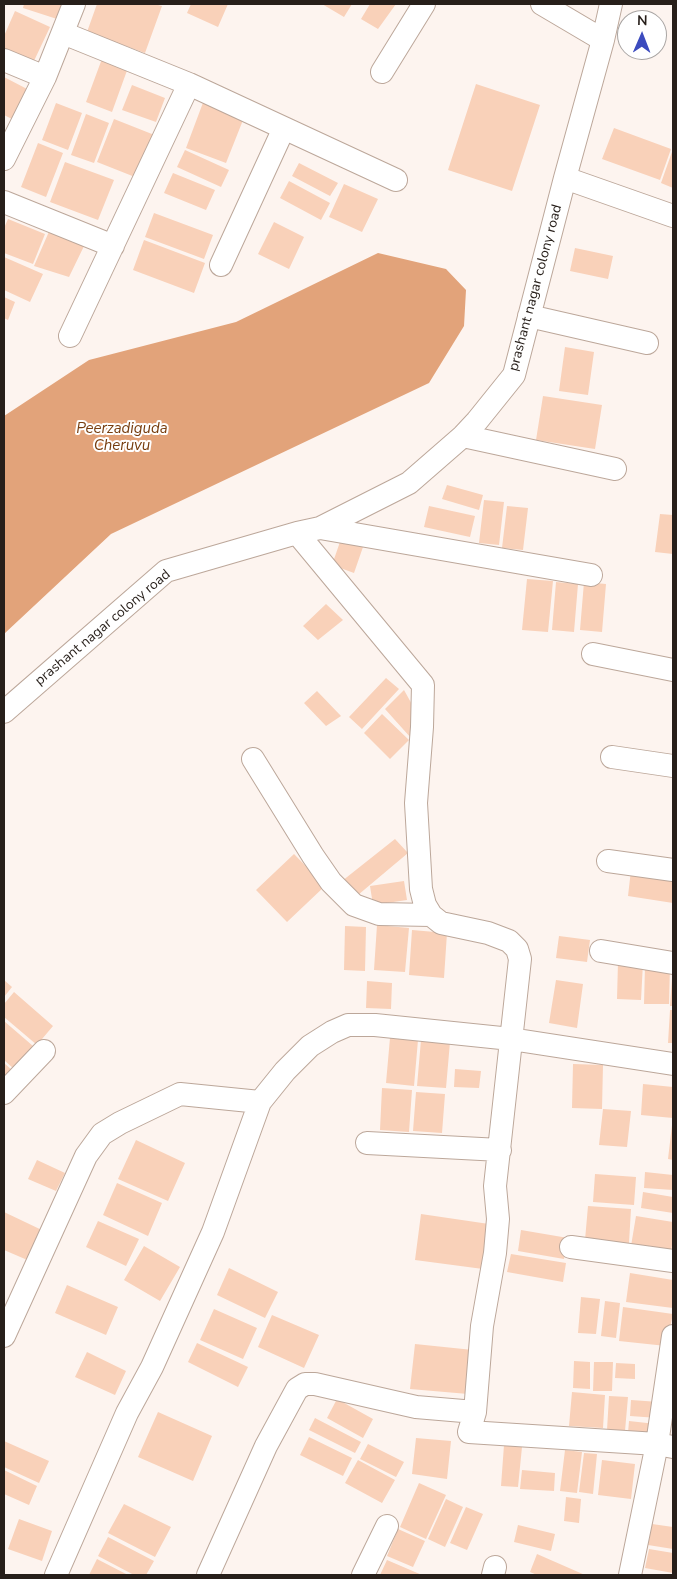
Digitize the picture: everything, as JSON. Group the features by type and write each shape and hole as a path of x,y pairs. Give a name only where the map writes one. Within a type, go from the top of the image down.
{"street":[{"path":"4,159 45,77 74,4"},
{"path":"382,72 424,4"},
{"path":"542,4 604,40"},
{"name":"prashant nagar colony road","path":"4,712 166,571 320,528 409,483 463,436 514,375 565,178 604,40 611,4"},
{"path":"63,33 189,84 396,180"},
{"path":"4,60 45,77"},
{"path":"70,336 189,84"},
{"path":"220,265 284,128"},
{"path":"565,178 673,216"},
{"path":"4,202 113,246"},
{"path":"529,316 647,343"},
{"path":"463,436 615,469"},
{"path":"320,528 591,575"},
{"path":"297,533 423,685 422,727 416,802 421,889 425,905 431,915 441,922 488,933 510,941 517,949 520,959 495,1186 498,1219 495,1253 482,1326 475,1412 468,1432 665,1446"},
{"path":"593,654 673,670"},
{"path":"612,757 673,766"},
{"path":"253,759 313,856 331,882 354,905 379,914 431,915"},
{"path":"608,861 673,870"},
{"path":"601,951 673,964"},
{"path":"56,1575 127,1413 152,1368 213,1232 260,1102 285,1070 310,1046 332,1032 348,1025 375,1025 511,1039 673,1064"},
{"path":"4,1094 44,1052"},
{"path":"4,1336 86,1156 102,1134 120,1123 180,1094 260,1102"},
{"path":"367,1143 500,1150"},
{"path":"571,1247 673,1260"},
{"path":"630,1575 665,1446 673,1336"},
{"path":"208,1575 266,1446 297,1389 305,1384 315,1384 416,1407 475,1412"},
{"path":"362,1575 387,1526"}],"water":[{"name":"Peerzadiguda Cheruvu","path":"378,253 446,269 466,290 464,326 429,383 111,534 4,634 4,416 89,360 236,322"}],"building":[{"path":"24,4 62,4 57,19 23,8"},
{"path":"97,4 154,4 162,6 145,53 87,32"},
{"path":"191,4 228,4 218,27 187,13"},
{"path":"322,4 352,4 344,17"},
{"path":"370,4 396,4 378,29 361,19"},
{"path":"15,11 50,27 33,63 4,50 4,36"},
{"path":"103,56 129,65 112,112 86,102"},
{"path":"4,77 29,90 14,120 4,115"},
{"path":"476,84 540,105 512,191 448,170"},
{"path":"132,85 165,98 156,122 122,110"},
{"path":"204,100 245,115 226,163 186,148"},
{"path":"56,103 82,113 68,150 42,140"},
{"path":"86,114 109,123 94,163 71,155"},
{"path":"114,119 157,136 140,179 97,162"},
{"path":"614,128 671,149 660,180 602,159"},
{"path":"38,143 63,153 46,197 21,187"},
{"path":"673,149 673,188 661,183"},
{"path":"185,150 229,170 221,187 177,167"},
{"path":"65,162 114,180 98,220 50,202"},
{"path":"299,163 338,183 330,196 292,176"},
{"path":"173,173 215,190 206,210 164,193"},
{"path":"289,181 330,203 321,220 280,198"},
{"path":"344,184 378,199 362,232 329,217"},
{"path":"154,213 213,235 204,259 145,237"},
{"path":"8,219 45,234 33,264 4,253 4,228"},
{"path":"274,222 304,237 289,269 258,254"},
{"path":"51,227 85,244 69,277 34,266"},
{"path":"144,240 205,263 194,293 133,270"},
{"path":"575,248 613,256 608,279 570,271"},
{"path":"4,257 43,274 30,302 4,290"},
{"path":"4,297 15,302 8,320 4,318"},
{"path":"565,347 594,352 588,395 559,391"},
{"path":"543,396 602,405 595,449 536,440"},
{"path":"447,485 483,495 479,510 442,499"},
{"path":"484,500 504,502 499,545 479,543"},
{"path":"429,506 475,516 470,537 424,527"},
{"path":"507,506 528,508 523,550 502,548"},
{"path":"660,514 673,515 673,554 655,552"},
{"path":"341,539 363,547 354,573 332,565"},
{"path":"527,579 553,581 548,632 522,630"},
{"path":"556,582 578,584 574,632 552,630"},
{"path":"584,582 606,584 602,632 580,630"},
{"path":"326,604 343,620 318,640 303,626"},
{"path":"386,678 399,689 362,729 349,717"},
{"path":"404,690 414,708 411,738 385,709"},
{"path":"317,691 341,716 326,726 304,703"},
{"path":"382,714 409,740 390,759 364,733"},
{"path":"395,839 408,853 358,895 342,881"},
{"path":"294,854 325,886 287,922 256,890"},
{"path":"631,870 673,876 673,903 628,896"},
{"path":"404,881 407,900 373,905 370,886"},
{"path":"377,925 409,928 405,972 374,970"},
{"path":"345,926 366,927 365,971 344,970"},
{"path":"412,930 447,933 444,978 409,975"},
{"path":"559,936 590,940 587,962 556,958"},
{"path":"618,962 643,963 641,1000 617,999"},
{"path":"645,966 670,966 669,1004 644,1004"},
{"path":"672,978 673,1006 670,1006"},
{"path":"4,980 12,987 4,997"},
{"path":"556,980 583,984 577,1028 549,1023"},
{"path":"367,981 392,983 391,1009 366,1008"},
{"path":"14,992 53,1026 37,1045 4,1017 4,1004"},
{"path":"670,1010 673,1010 673,1043 668,1043"},
{"path":"4,1021 33,1046 14,1069 4,1060"},
{"path":"390,1038 418,1040 414,1086 386,1083"},
{"path":"421,1040 450,1042 446,1088 417,1086"},
{"path":"4,1063 12,1070 4,1079"},
{"path":"573,1064 603,1065 602,1109 572,1108"},
{"path":"455,1069 481,1071 479,1088 454,1087"},
{"path":"643,1084 673,1087 673,1118 641,1115"},
{"path":"382,1088 412,1090 409,1132 380,1130"},
{"path":"416,1092 445,1094 442,1133 413,1131"},
{"path":"603,1109 631,1111 627,1147 599,1145"},
{"path":"673,1125 673,1160 668,1159"},
{"path":"136,1140 185,1163 168,1201 118,1179"},
{"path":"37,1160 65,1173 56,1191 28,1179"},
{"path":"645,1172 673,1175 673,1190 644,1188"},
{"path":"595,1174 636,1177 634,1205 593,1202"},
{"path":"117,1183 162,1203 148,1236 103,1215"},
{"path":"643,1192 673,1197 673,1213 641,1208"},
{"path":"588,1206 631,1209 629,1243 585,1240"},
{"path":"4,1212 46,1232 32,1262 4,1250"},
{"path":"421,1214 489,1224 483,1269 415,1260"},
{"path":"636,1216 673,1222 671,1253 631,1246"},
{"path":"98,1221 139,1239 126,1266 86,1247"},
{"path":"521,1230 568,1238 564,1259 518,1251"},
{"path":"144,1246 180,1267 160,1301 124,1280"},
{"path":"511,1254 566,1263 563,1282 507,1272"},
{"path":"229,1268 278,1292 265,1318 217,1295"},
{"path":"630,1273 673,1280 673,1308 626,1302"},
{"path":"67,1285 118,1307 106,1335 55,1313"},
{"path":"581,1297 600,1299 596,1334 578,1333"},
{"path":"605,1301 620,1303 616,1338 601,1336"},
{"path":"623,1307 673,1314 666,1346 619,1341"},
{"path":"214,1309 257,1328 243,1359 200,1340"},
{"path":"272,1315 319,1335 304,1368 258,1347"},
{"path":"197,1343 248,1367 238,1387 188,1362"},
{"path":"415,1344 473,1350 468,1394 410,1389"},
{"path":"87,1352 126,1371 115,1395 75,1377"},
{"path":"574,1361 590,1362 590,1389 573,1388"},
{"path":"594,1362 613,1362 612,1391 593,1391"},
{"path":"616,1363 635,1364 635,1379 615,1378"},
{"path":"572,1392 605,1395 603,1428 569,1426"},
{"path":"609,1396 628,1397 625,1431 607,1430"},
{"path":"337,1399 373,1419 363,1438 327,1418"},
{"path":"631,1400 659,1402 658,1418 630,1416"},
{"path":"158,1412 212,1436 193,1481 138,1457"},
{"path":"315,1418 361,1442 355,1453 309,1430"},
{"path":"629,1421 656,1424 655,1436 628,1433"},
{"path":"309,1437 352,1458 343,1476 300,1455"},
{"path":"416,1438 451,1441 447,1479 412,1474"},
{"path":"4,1441 49,1461 39,1483 4,1467"},
{"path":"368,1444 404,1462 396,1477 360,1459"},
{"path":"504,1445 522,1447 518,1487 501,1486"},
{"path":"565,1450 582,1452 577,1493 560,1491"},
{"path":"584,1453 597,1454 593,1494 579,1492"},
{"path":"358,1460 395,1480 382,1503 345,1483"},
{"path":"602,1460 635,1464 631,1499 598,1495"},
{"path":"4,1470 37,1486 29,1505 4,1494"},
{"path":"522,1470 555,1473 554,1491 520,1489"},
{"path":"419,1483 446,1495 426,1539 400,1527"},
{"path":"566,1497 581,1499 579,1523 564,1521"},
{"path":"446,1499 463,1507 445,1547 428,1539"},
{"path":"124,1504 171,1527 155,1557 108,1533"},
{"path":"466,1507 483,1514 467,1550 450,1543"},
{"path":"19,1519 52,1531 42,1561 8,1549"},
{"path":"652,1524 673,1527 673,1549 648,1545"},
{"path":"518,1525 555,1534 551,1551 514,1542"},
{"path":"398,1529 425,1541 413,1567 387,1556"},
{"path":"108,1537 154,1561 146,1575 134,1575 98,1556"},
{"path":"649,1549 673,1553 673,1573 645,1568"},
{"path":"537,1554 585,1575 537,1575 530,1572"},
{"path":"97,1559 128,1575 89,1575"},
{"path":"387,1560 422,1575 380,1575"}]}
